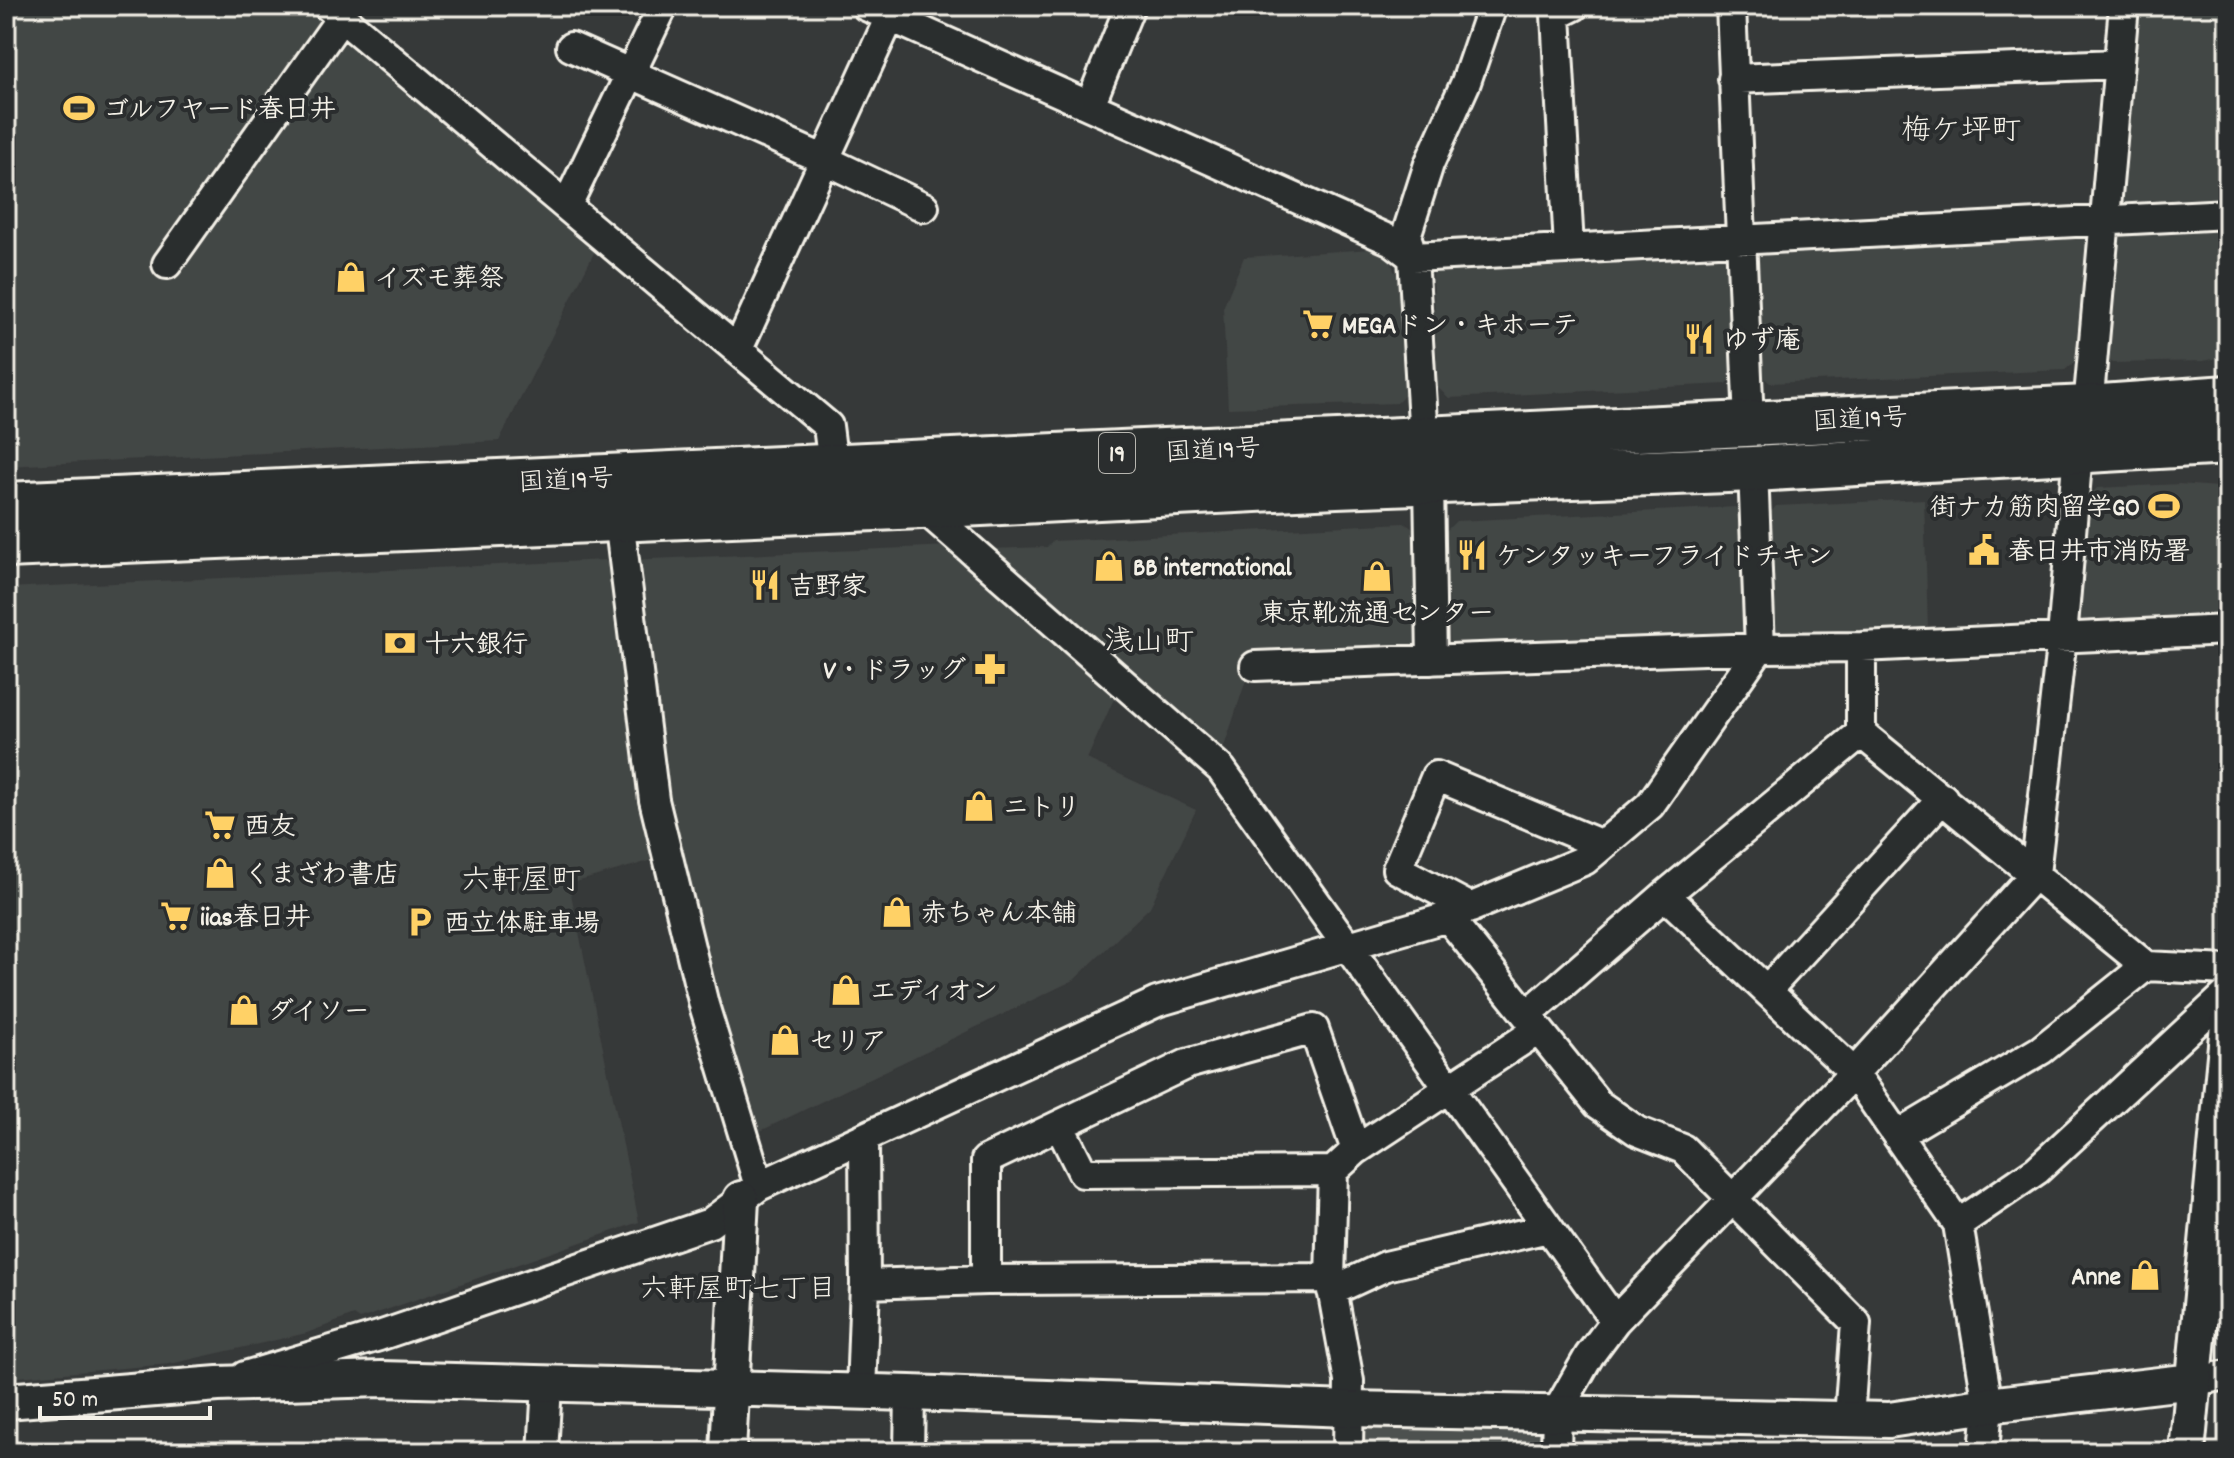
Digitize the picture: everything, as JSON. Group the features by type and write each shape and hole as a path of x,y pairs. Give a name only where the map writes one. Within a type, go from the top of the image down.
{"highway":[{"name":"国道19号","path":"6,505 2088,408 2228,398"},
{"name":"国道19号","path":"6,545 1753,469 2228,442"}],"street":[{"path":"567,205 663,6"},
{"path":"1090,105 1130,6"},
{"path":"1424,439 1413,257 1406,236 1429,164 1466,82 1492,6"},
{"path":"1569,248 1556,15 1574,6"},
{"path":"1731,6 1749,423"},
{"path":"2088,408 2124,6"},
{"path":"738,349 825,160 884,10 1392,241 1413,257 2228,214"},
{"path":"167,264 335,12 828,426 833,466"},
{"path":"571,47 924,207"},
{"path":"1733,79 2118,64"},
{"path":"1556,1452 1557,1412 1589,1356 1615,1321 1854,1073 2035,874 2062,637 2078,452"},
{"path":"218,1384 379,1336 710,1223 750,1192 1157,1002 1460,912 1585,860 1650,805 1760,648 1753,469"},
{"path":"1429,482 1432,660"},
{"path":"921,506 1221,769 1615,1321"},
{"path":"619,520 654,800 750,1192 730,1389 728,1452"},
{"path":"1255,666 1861,647 2228,630"},
{"path":"1861,647 1861,733"},
{"path":"1861,733 2146,966 2228,970"},
{"path":"1060,1127 1083,1173 1333,1171 1356,1150 1449,1090 1533,1023 1665,895 1861,733"},
{"path":"1602,845 1436,776 1397,869 1460,912 1533,1023 1598,1104 1637,1131 1683,1149 1856,1323 1849,1418"},
{"path":"1767,990 1943,798"},
{"path":"1665,895 1854,1073 1958,1224 1988,1405 1984,1452"},
{"path":"1898,1135 2041,1050 2146,966"},
{"path":"1958,1224 2037,1170 2228,993"},
{"path":"2187,1452 2228,1024"},
{"path":"986,1280 986,1160 1187,1064 1314,1029 1356,1150"},
{"path":"861,1392 865,1284 864,1140"},
{"path":"1333,1171 1331,1285 1349,1381 1348,1452"},
{"path":"865,1284 986,1280 1331,1285 1386,1266 1548,1228"},
{"path":"6,1401 218,1384 381,1379 1349,1409 1889,1420 2228,1375"},
{"path":"543,1452 547,1386"},
{"path":"909,1452 910,1393"}],"shaded area":[{"path":"6,6 323,6 599,243 499,441 6,466"},
{"path":"2138,6 2228,6 2228,202 2124,207 2119,202"},
{"path":"2228,231 2228,356 2203,361 2113,363 2102,356 2115,243 2122,236"},
{"path":"2088,237 2084,360 2077,360 2065,370 1770,383 1758,373 1752,262 1761,253"},
{"path":"1388,248 1394,271 1403,278 1408,392 1397,403 1228,408 1223,308 1244,257"},
{"path":"1725,255 1731,258 1738,374 1726,384 1449,398 1438,388 1433,274 1442,265"},
{"path":"2179,484 2218,487 2228,492 2228,611 2223,616 2078,623 2074,620 2088,497 2097,488"},
{"path":"1924,499 1928,630 1778,637 1772,630 1767,517 1776,506"},
{"path":"1735,507 1745,517 1751,631 1744,639 1450,646 1446,531 1456,521"},
{"path":"1404,523 1415,530 1420,646 1252,662 1221,756 987,549 1047,547 1053,541"},
{"path":"951,546 1117,692 1087,759 1196,810 1150,907 1074,980 750,1136 675,864 627,560"},
{"path":"605,560 618,578 660,858 569,884 639,1222 360,1319 354,1315 307,1333 170,1364 6,1378 6,588"},
{"path":"1362,1427 1545,1432 1545,1452 1361,1452"}],"place":[{"name":"ゴルフヤード春日井","path":"79,108"},
{"name":"イズモ葬祭","path":"351,277"},
{"name":"MEGAドン・キホーテ","path":"1318,324"},
{"name":"ゆず庵","path":"1699,339"},
{"name":"街ナカ筋肉留学GO","path":"2164,506"},
{"name":"春日井市消防署","path":"1984,550"},
{"name":"ケンタッキーフライドチキン","path":"1472,555"},
{"name":"BB international","path":"1109,566"},
{"name":"東京靴流通センター","path":"1377,576"},
{"name":"吉野家","path":"765,585"},
{"name":"十六銀行","path":"400,643"},
{"name":"V・ドラッグ","path":"990,669"},
{"name":"ニトリ","path":"979,806"},
{"name":"西友","path":"220,825"},
{"name":"くまざわ書店","path":"220,873"},
{"name":"赤ちゃん本舗","path":"897,912"},
{"name":"iias春日井","path":"176,916"},
{"name":"西立体駐車場","path":"420,922"},
{"name":"エディオン","path":"846,990"},
{"name":"ダイソー","path":"244,1010"},
{"name":"セリア","path":"785,1040"},
{"name":"Anne","path":"2145,1275"}],"district":[{"name":"梅ケ坪町","path":"1961,129"},
{"name":"浅山町","path":"1149,640"},
{"name":"六軒屋町","path":"521,879"},
{"name":"六軒屋町七丁目","path":"738,1287"}]}
